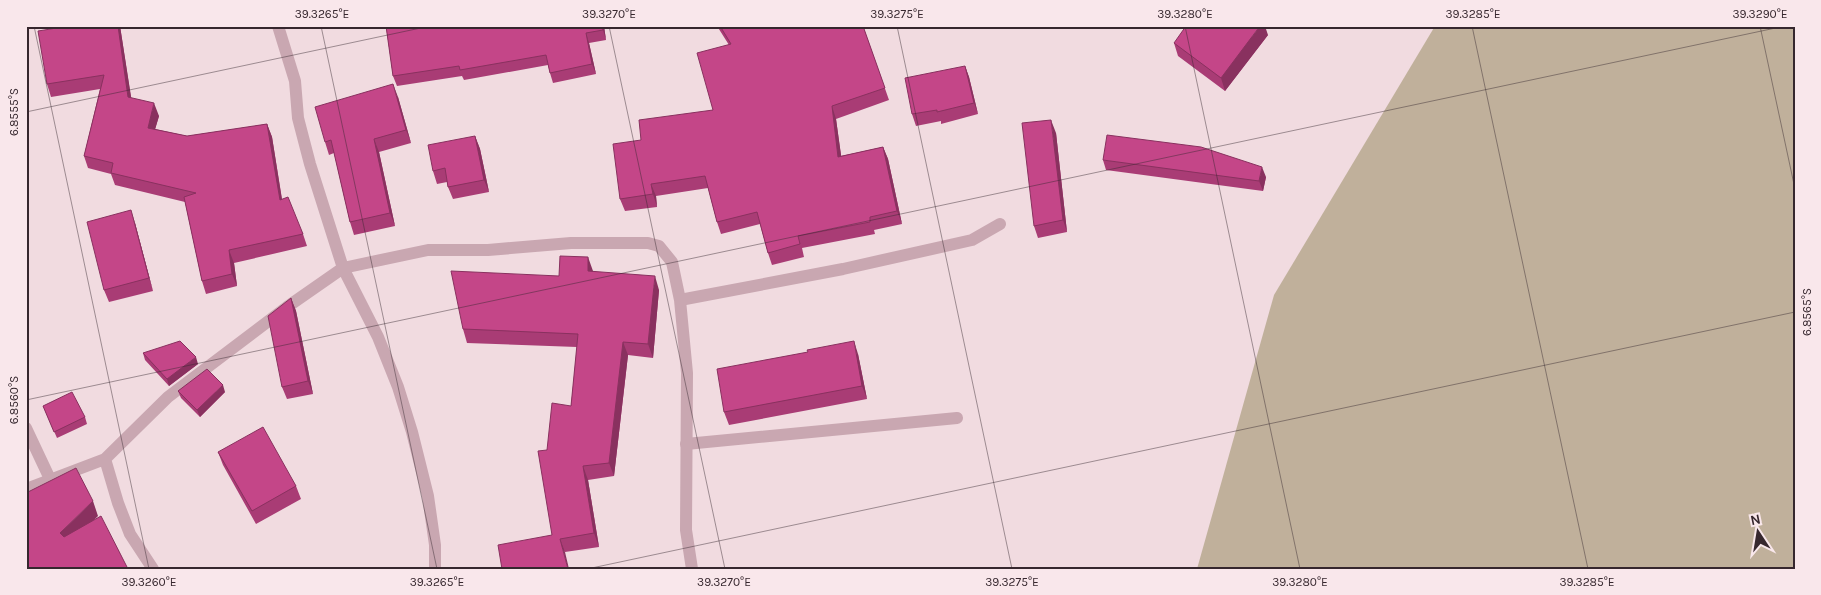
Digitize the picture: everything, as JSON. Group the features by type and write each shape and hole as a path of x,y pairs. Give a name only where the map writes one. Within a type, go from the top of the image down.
{"street":[{"path":"278,26 295,82 298,118 310,164 343,268 378,337 398,387 428,496 435,545 435,569"},
{"path":"680,300 972,240 1000,224"},
{"path":"26,489 105,459 168,397 287,306 343,268 428,250 488,250 571,243 648,243 659,246 672,262 680,300 687,373 686,530 692,569"},
{"path":"686,444 956,418"},
{"path":"26,428 50,479"},
{"path":"105,459 118,503 130,534 153,569"}],"shaded area":[{"path":"1435,26 1795,26 1795,569 1197,569 1274,295"}],"building":[{"path":"69,26 118,26 128,97 154,103 148,128 187,136 267,124 280,200 288,197 303,234 229,250 232,274 202,281 184,197 196,193 111,173 113,163 84,156 104,75 47,84 38,31"},
{"path":"386,26 602,26 603,30 586,33 592,64 550,73 546,55 460,70 459,66 393,76"},
{"path":"720,26 863,26 885,88 832,106 838,157 883,147 897,211 870,217 870,222 798,236 800,244 768,253 757,212 717,222 705,176 651,184 653,194 620,199 613,144 641,140 639,120 713,110 697,53 731,44"},
{"path":"1186,26 1260,26 1221,78 1174,43"},
{"path":"965,66 974,103 937,112 937,110 912,114 905,78"},
{"path":"393,84 406,130 374,139 390,213 350,222 331,140 325,142 315,107"},
{"path":"1051,120 1063,220 1034,226 1022,123"},
{"path":"1107,135 1201,147 1262,167 1259,181 1103,160"},
{"path":"475,136 484,180 448,187 445,168 433,171 428,145"},
{"path":"131,210 149,278 104,290 87,222"},
{"path":"560,256 588,257 588,271 655,276 648,344 623,342 609,463 583,466 594,533 560,539 568,569 502,569 498,545 552,535 538,451 547,450 552,403 571,406 578,334 463,329 451,271 559,276"},
{"path":"291,298 308,381 282,387 268,316"},
{"path":"180,341 196,357 167,379 143,353"},
{"path":"854,341 862,386 724,412 717,369 808,352 807,350"},
{"path":"207,369 223,385 197,410 178,391"},
{"path":"72,392 85,417 54,432 43,406"},
{"path":"263,427 296,486 252,511 218,452"},
{"path":"76,468 93,501 60,533 64,537 101,516 128,569 26,569 26,493"}]}
